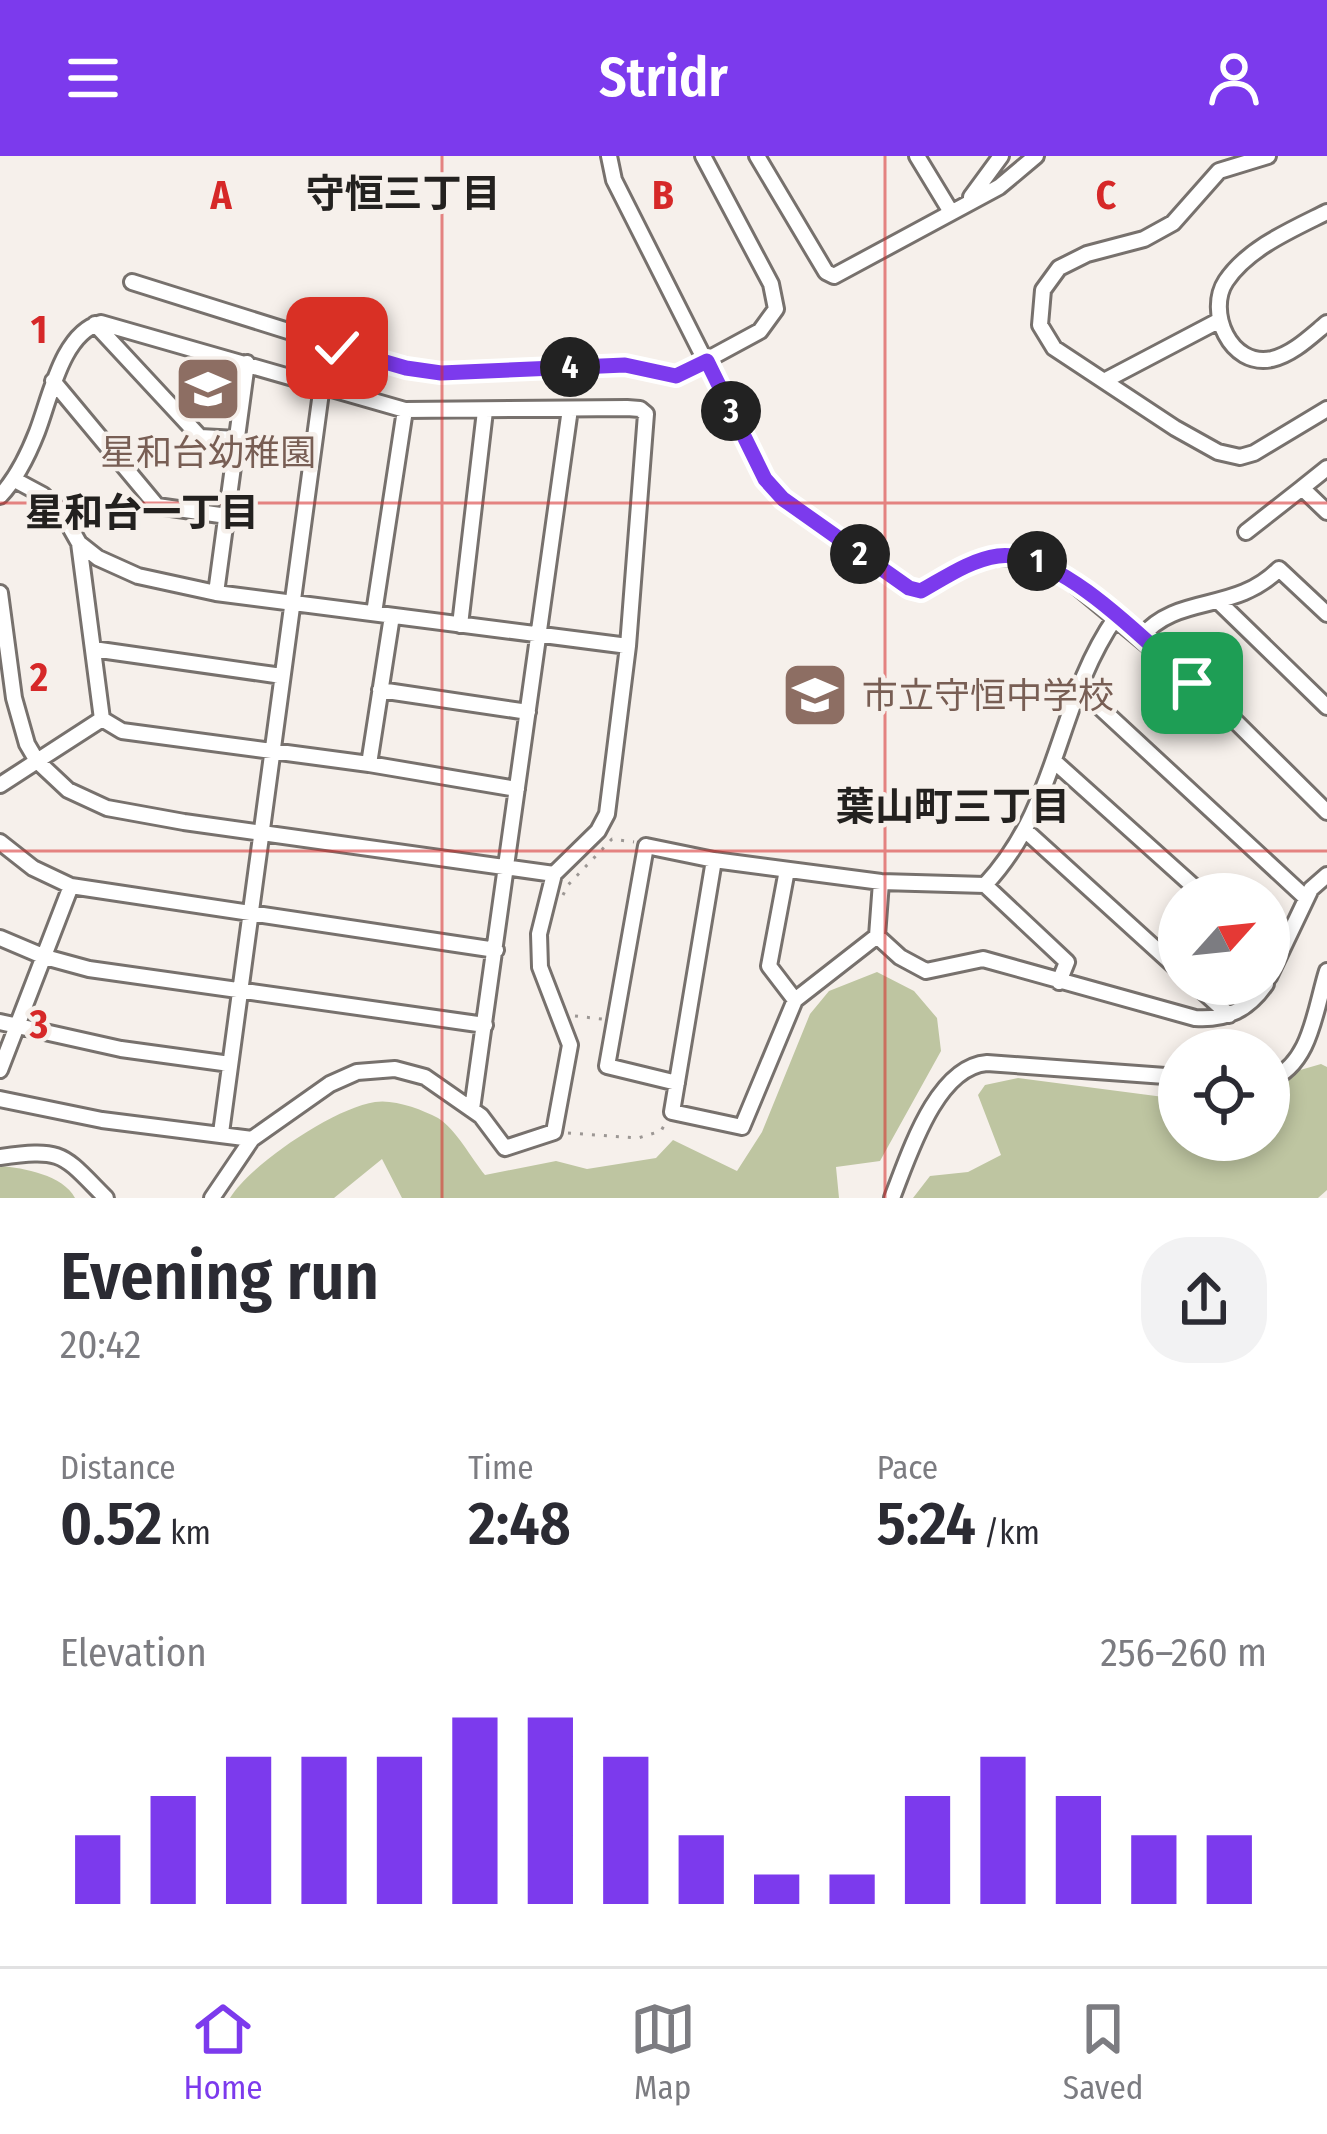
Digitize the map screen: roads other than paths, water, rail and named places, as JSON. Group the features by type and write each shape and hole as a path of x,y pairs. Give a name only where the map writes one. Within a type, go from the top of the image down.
{"street":[{"path":"609,156 614,181 629,211 765,479 783,499 909,588 921,591 973,561 1002,555 1026,557 1057,570 1214,700 1327,812"},
{"path":"132,282 406,368 441,373 625,365 676,376 760,331 776,309 776,299 703,156"},
{"path":"780,156 761,160 826,272 834,276 999,187 1036,156"},
{"path":"917,156 951,212"},
{"path":"968,201 1001,156"},
{"path":"1268,156 1219,171 1173,223 1144,239 1087,254 1059,268 1043,290 1040,326 1054,348 1218,452 1240,457 1327,409"},
{"path":"1327,212 1264,245 1229,275 1217,296 1229,342 1248,356 1268,360 1294,350 1327,323"},
{"path":"1104,381 1220,320"},
{"path":"95,324 200,437 237,440"},
{"path":"0,496 15,479 53,381 80,332 95,324 405,410 640,409 646,414 628,646 607,814 598,831 554,874 538,934 541,967 570,1045 554,1132 505,1148 472,1109 425,1077 395,1069 358,1072 330,1084 253,1139 212,1198"},
{"path":"216,593 247,363"},
{"path":"53,381 157,506 226,516"},
{"path":"221,1133 322,386"},
{"path":"374,613 405,410"},
{"path":"472,1109 569,410"},
{"path":"460,625 485,411"},
{"path":"1246,532 1327,468"},
{"path":"15,479 44,495 80,543 102,719"},
{"path":"1302,488 1327,512"},
{"path":"80,543 120,570 216,593 628,646"},
{"path":"1141,637 1170,613 1260,588 1279,568 1327,614"},
{"path":"0,593 14,698 27,744 37,761 68,790 107,808 554,874"},
{"path":"1219,602 1327,707"},
{"path":"369,764 392,616"},
{"path":"985,885 1025,831 1055,762 1088,660 1116,617"},
{"path":"94,650 282,676"},
{"path":"1078,687 1306,898"},
{"path":"380,690 528,712"},
{"path":"0,785 102,719"},
{"path":"102,719 122,731 517,788"},
{"path":"1055,762 1179,873"},
{"path":"1025,831 1158,951"},
{"path":"0,842 33,868 70,886 496,950"},
{"path":"677,1083 607,1066 646,846 881,882 985,885 1066,962 1059,982"},
{"path":"714,860 672,1112 742,1127 795,1000 877,936 881,882"},
{"path":"787,870 769,966 795,1000"},
{"path":"1290,930 1306,898 1327,874"},
{"path":"0,1070 70,886"},
{"path":"877,936 900,957 926,971 983,959 1195,1018 1229,1015 1246,1005"},
{"path":"0,938 89,969 484,1025"},
{"path":"1290,1070 1302,1054 1323,999 1327,971"},
{"path":"1218,1005 1229,1015"},
{"path":"0,1022 121,1049 230,1064"},
{"path":"892,1198 940,1093 963,1067 987,1063 1158,1075"},
{"path":"0,1099 102,1120 253,1139"},
{"path":"0,1157 46,1151 66,1158 106,1198"}],"place":[{"name":"星和台幼稚園","path":"208,389"},
{"name":"市立守恒中学校","path":"815,695"}],"district":[{"name":"守恒三丁目","path":"403,193"},
{"name":"星和台一丁目","path":"142,512"},
{"name":"葉山町三丁目","path":"953,806"}]}
